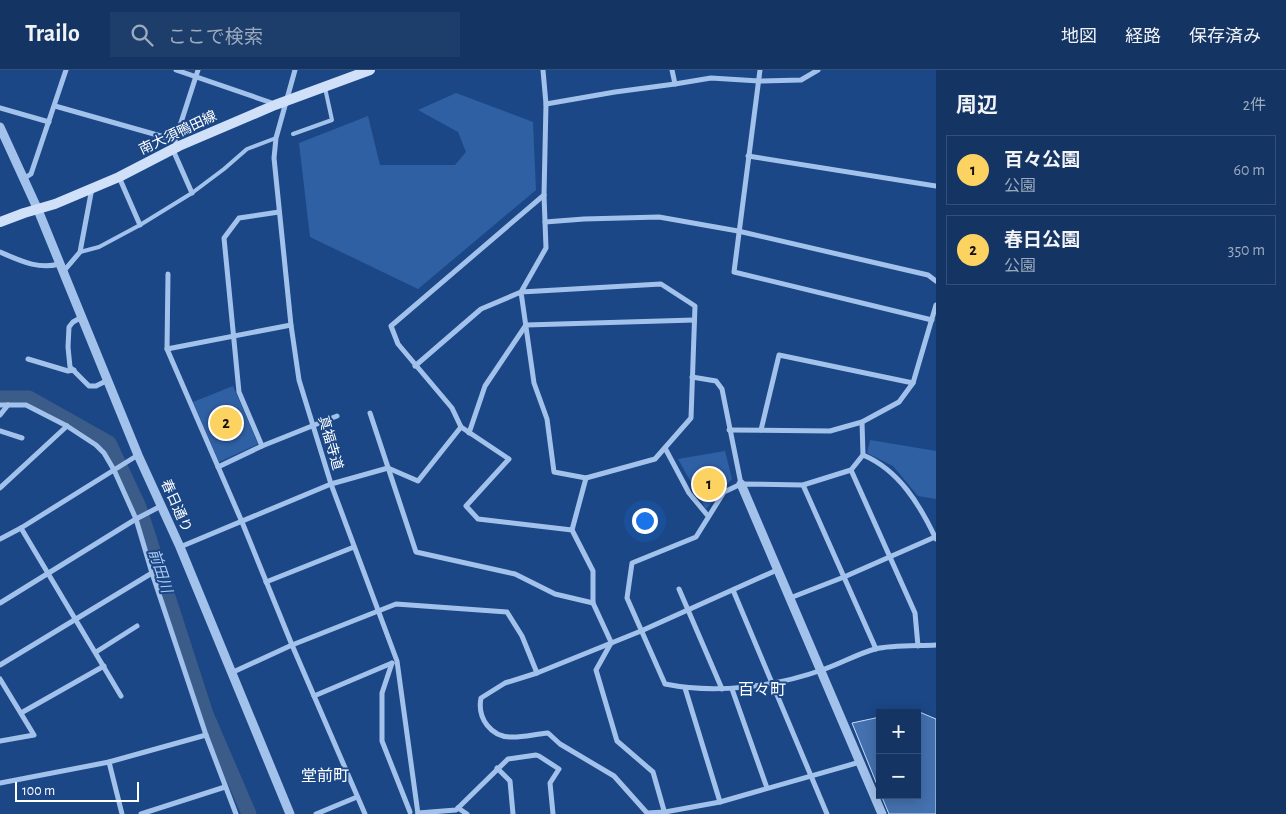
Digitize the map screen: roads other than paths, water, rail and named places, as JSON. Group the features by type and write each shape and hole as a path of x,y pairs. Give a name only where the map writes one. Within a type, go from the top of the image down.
{"main road":[{"name":"南大須鴨田線","path":"0,222 38,210 92,188 119,176 175,145 280,103 370,70"}],"street":[{"path":"23,179 31,174 66,70"},
{"path":"176,70 280,103"},
{"path":"192,192 175,145 198,70"},
{"name":"真福寺道","path":"295,70 280,103 274,158 291,325 299,380 331,484 395,662 418,812"},
{"path":"415,366 480,309 521,292 661,284 695,306 692,418 655,459 586,478 554,472 547,419 534,383 521,292 546,248 544,195 546,104 543,70"},
{"path":"672,70 674,84"},
{"path":"760,70 734,272 932,320"},
{"path":"546,104 711,78 759,81 801,80 818,70"},
{"path":"54,106 175,145"},
{"path":"0,108 49,122"},
{"name":"春日通り","path":"0,127 38,210 138,455 180,547 230,673 290,814"},
{"path":"748,156 936,186"},
{"path":"119,176 140,225"},
{"path":"0,252 29,265 61,268 80,252 92,188"},
{"path":"544,195 391,326 398,344 452,408 461,427 509,459 466,506 478,520 572,530"},
{"path":"262,446 239,392 224,238 239,218 279,212"},
{"path":"545,222 584,218 659,217 738,231 928,275 936,281"},
{"path":"168,274 167,349 242,522 364,814"},
{"path":"729,430 830,431 862,422 899,402 913,383 936,305"},
{"path":"82,317 69,326 68,347 70,367 89,386 96,386 108,380"},
{"path":"526,325 694,320"},
{"path":"167,349 291,325"},
{"path":"469,433 486,386 526,325"},
{"path":"761,430 779,355 913,383"},
{"path":"28,359 68,372 74,370"},
{"path":"692,377 716,381 722,389 741,484 882,814"},
{"path":"0,404 26,405 67,426 96,445 104,453 114,470 136,519 152,574 206,735 236,814"},
{"path":"0,415 8,405"},
{"path":"370,413 416,552 515,574 555,594 592,603"},
{"path":"218,467 313,424 337,416"},
{"path":"862,422 863,455 851,470 803,486 741,484 724,492 696,536 632,562 627,598 665,684 686,688 732,689 772,683 822,671 876,649 936,645"},
{"path":"0,488 67,426"},
{"path":"180,547 331,484 388,468 418,481 461,427"},
{"path":"0,431 22,438"},
{"path":"665,448 689,494 708,516"},
{"path":"0,539 21,528 138,455"},
{"path":"790,598 935,538 923,513 901,481 890,471 863,455"},
{"path":"851,470 915,613 918,646"},
{"path":"586,478 572,530 592,571 592,603 611,642"},
{"path":"803,486 876,649"},
{"path":"0,603 136,519 161,506"},
{"path":"21,528 121,696"},
{"path":"266,582 354,546"},
{"path":"777,570 641,631 537,673 506,683 481,698 482,718 497,734 511,738 548,733 560,744 614,776 647,813 665,813 720,802 860,762"},
{"path":"0,665 152,574"},
{"path":"679,589 722,688"},
{"path":"733,590 827,814"},
{"path":"230,673 292,645 396,604 507,612 522,636 537,673"},
{"path":"96,652 137,626"},
{"path":"611,642 596,670 617,741 653,772 665,813"},
{"path":"314,696 395,662"},
{"path":"395,662 382,692 382,741 408,813 454,811 508,759 536,756 559,769 550,783 553,814"},
{"path":"21,713 104,666"},
{"path":"0,679 34,735 0,741"},
{"path":"686,688 720,802"},
{"path":"732,689 767,788"},
{"path":"0,783 109,762 206,735"},
{"path":"109,762 122,814"},
{"path":"497,768 511,784 513,814"},
{"path":"142,814 225,787"},
{"path":"316,814 357,797"},
{"path":"458,808 468,814"}],"lane":[{"path":"293,134 332,120 325,86"},
{"path":"80,252 99,247 140,225 224,169 246,148 276,138"}],"waterway":[{"name":"前田川","path":"0,398 29,398 109,443 139,507 206,714 249,814"}],"place":[{"name":"春日公園","path":"226,423"},
{"name":"百々公園","path":"709,484"}],"district":[{"name":"百々町","path":"762,690"},
{"name":"堂前町","path":"325,776"}]}
